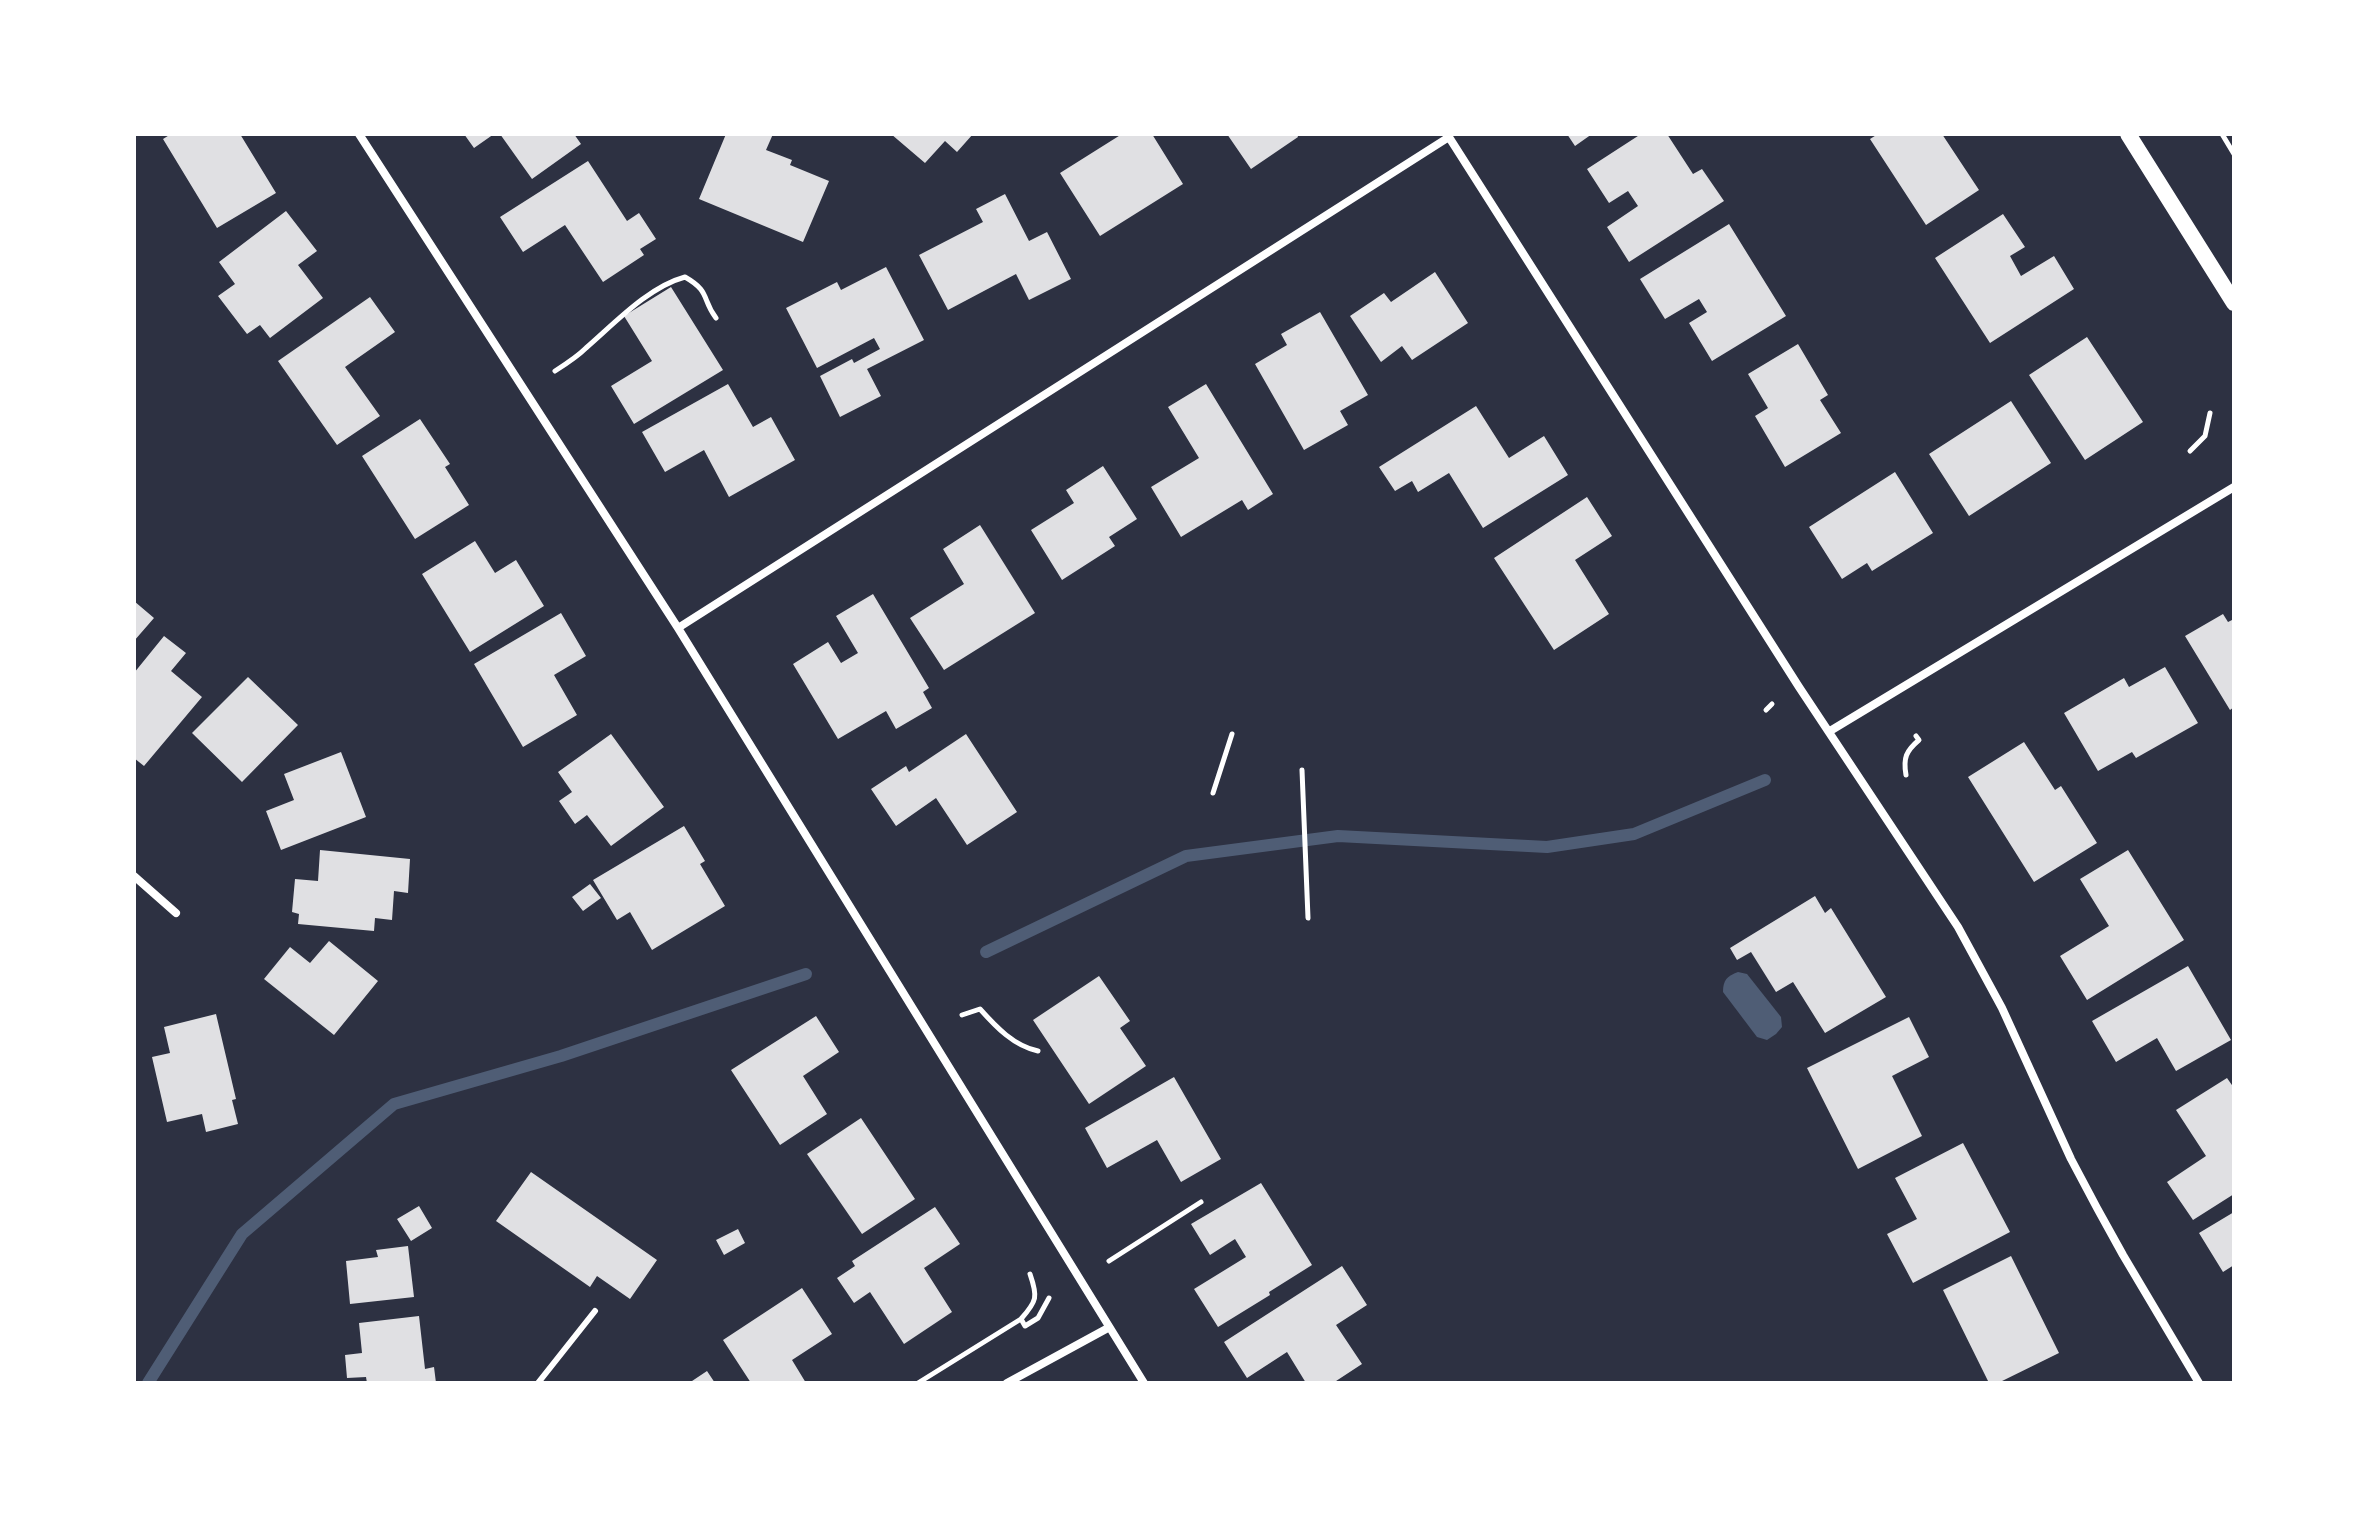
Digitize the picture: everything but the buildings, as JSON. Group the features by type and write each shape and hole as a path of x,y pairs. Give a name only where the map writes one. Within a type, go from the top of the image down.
{"main road":[{"path":"2128,134 2234,303"}],"street":[{"path":"359,134 678,628 1144,1383"},
{"path":"678,628 1448,135 1790,673 1958,927 1986,976 2071,1159 2123,1255 2199,1383"},
{"path":"1830,731 2234,487"},
{"path":"134,876 176,913"},
{"path":"1007,1383 1108,1328"}],"lane":[{"path":"538,1383 595,1311"}],"path":[{"path":"2222,134 2234,154"},
{"path":"555,371 585,350 613,322 671,281 685,277 699,285 716,318"},
{"path":"2190,451 2205,436 2210,413"},
{"path":"1766,710 1772,704"},
{"path":"1213,793 1232,734"},
{"path":"1906,775 1904,761 1908,750 1919,740 1916,736"},
{"path":"1302,770 1308,918"},
{"path":"962,1015 980,1009 1000,1031 1029,1049 1038,1051"},
{"path":"1109,1261 1201,1202"},
{"path":"918,1383 1021,1319 1034,1304 1035,1290 1030,1274"},
{"path":"1021,1319 1025,1326 1038,1318 1049,1298"}],"water":[{"path":"1738,972 1747,974 1781,1017 1782,1027 1767,1040 1757,1037 1723,992 1726,979"}],"waterway":[{"path":"986,952 1186,856 1338,836 1547,847 1634,834 1765,780"},
{"path":"148,1383 242,1234 394,1104 561,1056 806,974"}]}
